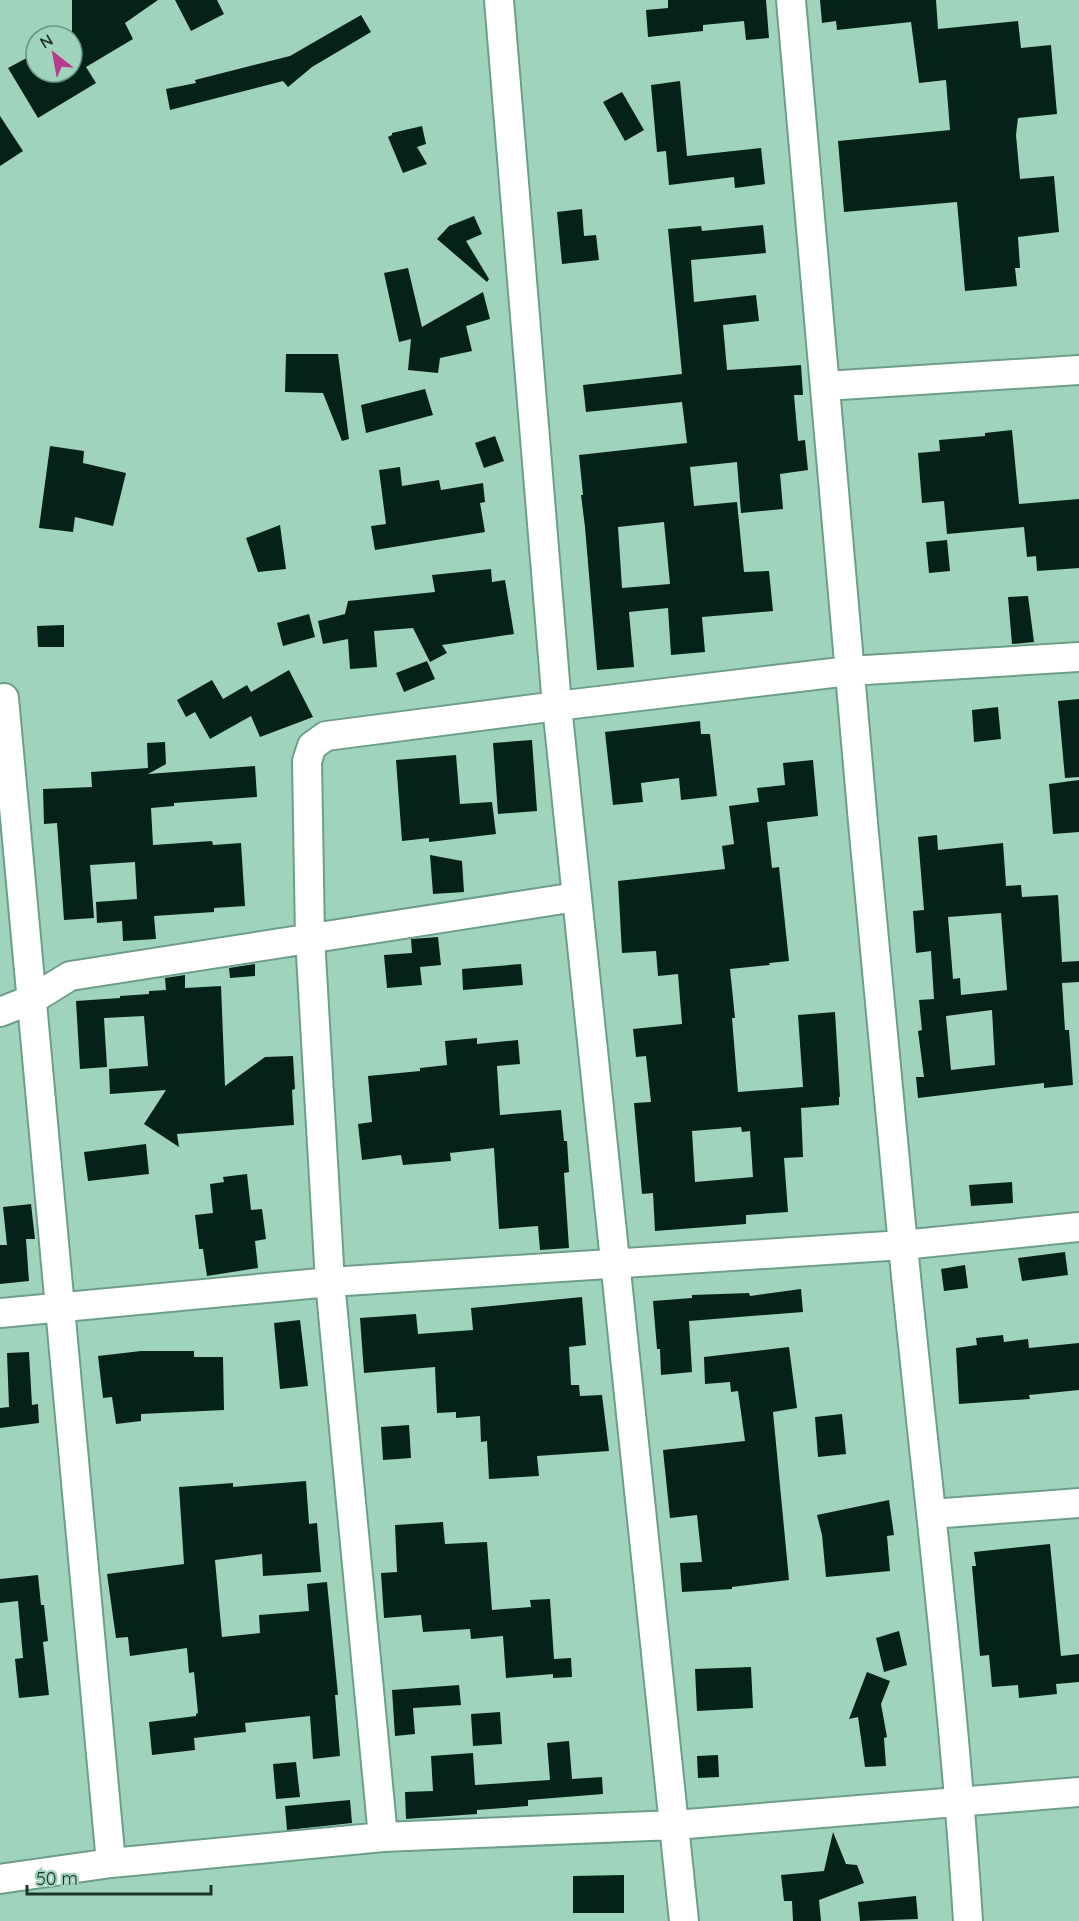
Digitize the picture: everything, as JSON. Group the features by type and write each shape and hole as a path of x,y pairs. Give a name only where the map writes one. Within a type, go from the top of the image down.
{"street":[{"path":"499,0 557,706 684,1921"},
{"path":"791,0 849,671 903,1245 961,1803 968,1921"},
{"path":"825,386 1079,370"},
{"path":"383,1837 330,1282 310,938 307,761 312,746 326,736 849,671 1079,657"},
{"path":"4,698 111,1863"},
{"path":"0,1012 33,999 70,976 576,897"},
{"path":"0,1313 330,1282 903,1245 1079,1227"},
{"path":"931,1514 1079,1503"},
{"path":"0,1879 111,1863 383,1837 675,1826 1079,1792"}],"building":[{"path":"72,0 158,0 125,23 133,39 86,67 96,83 38,118 8,68 24,59 24,84 84,84 84,24 72,24"},
{"path":"175,0 217,0 224,14 191,31"},
{"path":"668,0 766,0 769,38 746,40 744,21 703,25 703,31 648,37 646,10 668,8"},
{"path":"820,0 936,0 938,29 1018,21 1021,48 1051,45 1057,114 1018,118 1016,135 1020,179 1054,176 1059,232 1018,237 1020,268 1015,268 1017,286 965,291 957,202 844,212 838,141 950,130 946,80 919,83 911,22 837,30 836,21 822,23"},
{"path":"361,15 371,32 312,67 288,87 283,81 170,110 166,89 196,83 195,80 290,56"},
{"path":"680,81 687,156 761,148 765,184 735,188 734,177 669,185 666,151 657,152 651,85"},
{"path":"622,92 644,130 625,141 603,102"},
{"path":"0,116 23,151 0,166"},
{"path":"422,126 426,144 417,147 427,164 403,173 388,137 392,133"},
{"path":"582,209 584,236 596,235 599,260 562,264 557,212"},
{"path":"474,216 482,234 466,241 489,279 487,282 437,239 449,226"},
{"path":"763,225 766,253 691,260 694,302 756,295 759,321 723,325 727,370 801,365 803,395 794,395 798,441 805,440 808,470 780,474 783,509 741,513 737,462 690,467 694,506 737,502 744,572 769,571 773,611 702,617 705,652 671,655 668,608 629,612 634,667 597,670 579,455 687,443 682,402 586,412 583,385 682,374 668,229 701,226 702,231","holes":["664,522 670,584 622,588 618,527"]},
{"path":"408,268 422,327 483,292 490,319 466,326 472,351 440,358 438,373 408,370 411,339 399,342 384,273"},
{"path":"286,354 338,354 349,439 342,441 323,393 285,392"},
{"path":"425,389 433,415 366,433 361,405"},
{"path":"1012,430 1019,504 1079,499 1079,568 1037,571 1036,556 1027,557 1024,527 947,534 944,501 922,503 918,453 940,451 939,440 985,436 985,433"},
{"path":"495,436 504,461 484,468 475,443"},
{"path":"50,446 84,451 83,463 126,473 113,526 75,517 73,532 39,528"},
{"path":"400,467 402,486 439,480 441,490 483,483 485,502 480,503 485,532 375,550 371,526 386,524 379,470"},
{"path":"280,525 286,569 258,572 246,538"},
{"path":"947,540 950,571 929,573 926,542"},
{"path":"491,569 492,582 505,580 514,634 442,645 447,653 430,662 413,628 374,631 377,667 350,669 348,639 323,644 318,621 345,614 348,601 435,592 432,575"},
{"path":"1028,596 1034,642 1012,644 1008,597"},
{"path":"309,614 315,637 283,646 277,623"},
{"path":"64,625 64,647 38,647 37,626"},
{"path":"427,661 435,679 404,692 396,673"},
{"path":"289,670 313,717 260,737 251,716 210,739 195,712 186,717 177,700 212,680 223,699 247,685 251,692"},
{"path":"1079,699 1079,777 1065,778 1058,701"},
{"path":"998,707 1001,739 974,742 972,710"},
{"path":"700,721 701,734 710,734 717,796 681,800 679,778 641,783 643,802 613,805 605,732"},
{"path":"532,740 537,811 498,814 493,743"},
{"path":"165,742 166,764 148,774 255,766 257,797 174,803 174,806 151,808 153,845 212,841 213,845 241,843 245,906 214,908 214,912 154,916 156,939 123,941 122,921 97,923 96,902 137,899 135,862 90,865 94,918 64,920 57,823 44,824 43,789 92,787 91,772 148,768 147,743"},
{"path":"456,755 460,804 492,802 496,834 429,842 429,838 402,841 396,760"},
{"path":"813,760 818,816 767,822 772,868 779,867 789,961 730,969 735,1018 732,1018 738,1092 803,1087 798,1015 835,1012 839,1105 801,1108 803,1157 784,1158 788,1212 746,1215 746,1224 655,1231 653,1193 642,1194 634,1103 651,1102 646,1056 636,1057 633,1029 682,1024 678,974 658,976 656,951 622,953 618,881 725,869 722,846 734,844 729,806 759,802 757,788 785,785 783,763","holes":["741,1127 742,1132 750,1131 753,1177 695,1182 692,1131"]},
{"path":"1079,780 1079,832 1053,834 1049,784"},
{"path":"937,835 938,850 1003,843 1006,886 1021,885 1022,897 1058,895 1062,962 1079,961 1079,982 1062,983 1065,1030 1069,1030 1073,1085 1044,1088 1044,1083 918,1098 916,1077 924,1077 918,1031 922,1030 919,1000 934,999 931,951 916,953 913,911 924,910 918,837","holes":["1001,913 1007,990 961,995 960,978 953,979 948,917","992,1010 995,1065 951,1070 946,1016"]},
{"path":"430,855 462,861 464,892 433,894"},
{"path":"438,937 441,965 420,967 422,985 387,988 384,955 412,953 411,939"},
{"path":"255,964 255,976 230,978 229,968"},
{"path":"521,964 523,985 463,990 462,969"},
{"path":"185,975 185,988 221,986 225,1086 265,1057 293,1056 294,1125 177,1134 179,1147 144,1124 166,1090 110,1094 109,1069 148,1066 144,1016 104,1018 107,1067 80,1069 76,1001 120,998 120,996 166,990 165,978"},
{"path":"477,1038 477,1044 518,1040 520,1064 497,1066 500,1115 561,1110 564,1141 567,1141 569,1172 564,1173 569,1248 540,1250 538,1226 499,1229 494,1148 450,1153 451,1161 403,1165 401,1155 362,1160 358,1124 372,1122 368,1076 420,1071 420,1068 447,1065 445,1041"},
{"path":"146,1144 149,1174 88,1181 84,1152"},
{"path":"247,1174 251,1210 262,1209 266,1239 255,1241 258,1268 207,1276 203,1249 199,1249 195,1215 213,1213 210,1184 224,1182 223,1177"},
{"path":"1012,1182 1013,1203 971,1206 969,1185"},
{"path":"31,1204 35,1239 26,1239 29,1281 0,1284 0,1245 7,1245 3,1207"},
{"path":"1065,1252 1068,1275 1022,1281 1018,1258"},
{"path":"965,1265 968,1288 944,1291 941,1269"},
{"path":"801,1289 803,1312 689,1321 692,1372 661,1375 660,1349 657,1349 653,1301 692,1298 692,1295 749,1293 750,1296"},
{"path":"582,1297 586,1345 569,1347 571,1385 579,1385 580,1396 602,1395 609,1451 537,1456 539,1476 489,1479 487,1441 481,1442 480,1416 456,1418 456,1412 437,1413 435,1367 364,1373 360,1318 416,1314 418,1334 473,1330 471,1308"},
{"path":"300,1320 308,1386 280,1389 274,1323"},
{"path":"1003,1335 1004,1342 1028,1339 1029,1348 1079,1343 1079,1390 1029,1395 1030,1399 959,1404 956,1348 977,1345 976,1338"},
{"path":"789,1347 797,1408 773,1412 789,1580 732,1587 732,1589 682,1592 680,1563 702,1562 697,1515 670,1518 663,1450 745,1441 738,1391 731,1392 730,1382 705,1384 704,1357"},
{"path":"141,1351 194,1351 194,1357 223,1357 224,1410 141,1414 141,1421 116,1424 112,1397 103,1398 98,1356"},
{"path":"29,1352 32,1405 38,1404 39,1423 0,1428 0,1408 9,1407 7,1353"},
{"path":"842,1414 846,1454 818,1457 815,1417"},
{"path":"409,1425 411,1458 383,1460 381,1427"},
{"path":"306,1481 309,1524 317,1523 321,1572 263,1576 262,1554 215,1560 222,1637 260,1633 259,1615 309,1611 307,1584 327,1582 338,1695 335,1695 340,1756 313,1759 310,1716 245,1723 246,1732 194,1738 195,1750 152,1755 149,1722 196,1716 198,1713 194,1672 189,1673 187,1648 130,1656 128,1637 116,1638 107,1574 184,1564 179,1487 233,1483 233,1487"},
{"path":"889,1500 894,1535 887,1536 890,1571 826,1577 822,1535 817,1515"},
{"path":"443,1522 445,1544 487,1542 492,1610 531,1607 530,1600 550,1599 554,1659 571,1658 572,1677 553,1678 553,1674 506,1678 503,1636 471,1639 470,1629 423,1632 421,1615 384,1618 381,1573 397,1572 395,1525"},
{"path":"1050,1544 1061,1656 1079,1654 1079,1682 1056,1684 1057,1694 1019,1698 1018,1685 992,1687 989,1655 980,1656 972,1566 976,1566 974,1552"},
{"path":"38,1575 48,1641 43,1642 49,1695 19,1698 15,1659 23,1658 18,1601 0,1603 0,1579"},
{"path":"899,1631 907,1665 884,1672 876,1638"},
{"path":"751,1667 753,1708 697,1711 695,1669"},
{"path":"867,1672 890,1681 881,1704 887,1737 884,1738 886,1766 865,1767 858,1717 849,1719"},
{"path":"459,1685 461,1705 413,1708 415,1734 395,1736 392,1690"},
{"path":"500,1712 502,1744 473,1746 471,1714"},
{"path":"569,1741 572,1779 602,1777 603,1794 528,1800 528,1806 477,1810 477,1814 406,1819 405,1792 433,1791 431,1756 473,1753 475,1785 550,1780 547,1743"},
{"path":"718,1755 719,1777 698,1778 697,1756"},
{"path":"296,1762 300,1797 276,1799 273,1764"},
{"path":"350,1800 352,1823 287,1830 285,1806"},
{"path":"833,1832 846,1864 857,1865 864,1883 819,1900 821,1921 793,1921 792,1901 784,1901 781,1875 824,1871"},
{"path":"624,1875 624,1913 573,1913 573,1876"},
{"path":"916,1896 918,1919 860,1921 858,1902"}]}
